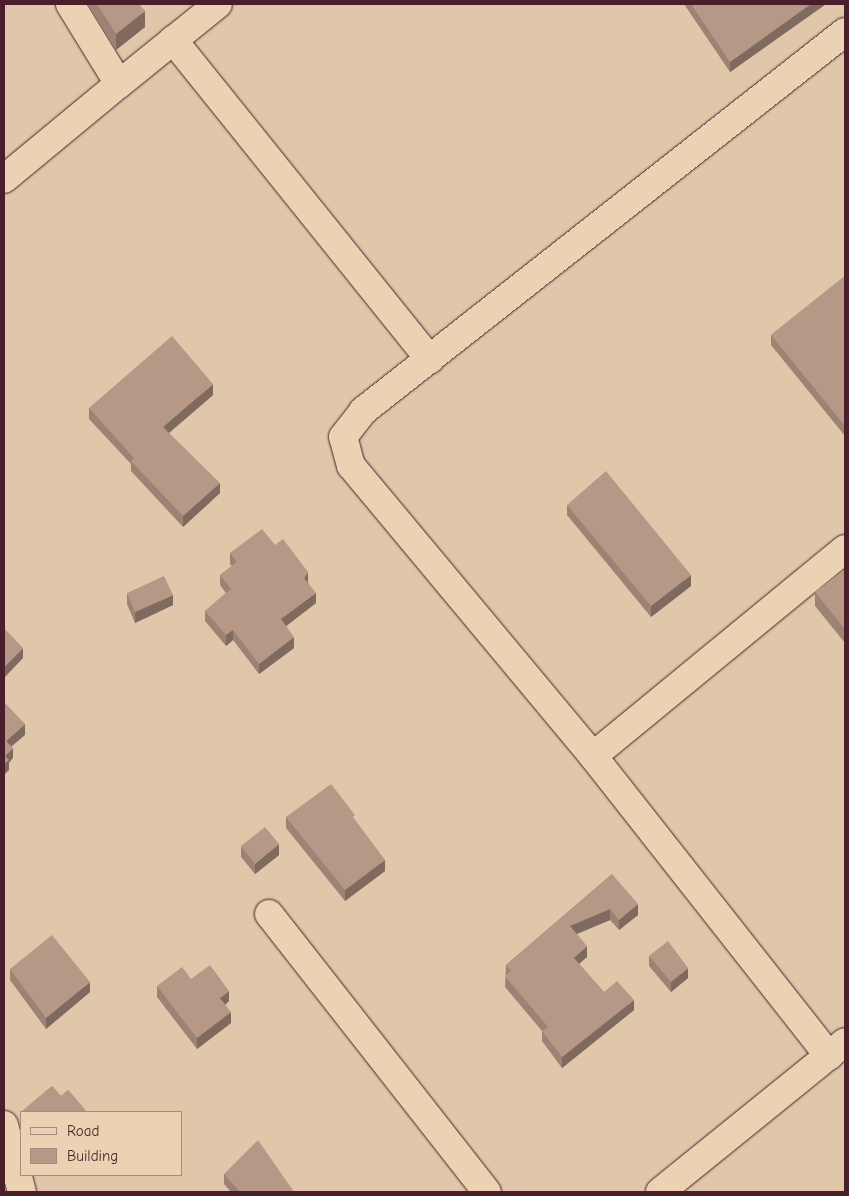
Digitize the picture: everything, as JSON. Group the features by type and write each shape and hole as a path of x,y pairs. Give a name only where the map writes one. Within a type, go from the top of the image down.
{"street":[{"path":"70,4 119,84"},
{"path":"4,179 218,4"},
{"path":"660,1192 837,1049 351,466 343,437 363,411 845,32"},
{"path":"173,40 430,360"},
{"path":"593,756 845,549"},
{"path":"269,914 487,1192"},
{"path":"4,1126 22,1192"}],"building":[{"path":"97,4 139,4 145,11 116,34"},
{"path":"691,4 811,4 730,62"},
{"path":"845,276 845,426 771,335"},
{"path":"172,336 213,384 163,427 220,483 183,516 131,461 134,458 89,408"},
{"path":"606,471 691,575 651,606 567,505"},
{"path":"262,529 275,545 283,539 308,572 304,578 316,593 281,619 294,637 259,664 233,630 226,635 205,611 231,589 220,575 237,562 230,553"},
{"path":"845,569 845,629 815,592"},
{"path":"164,576 173,595 135,612 127,593"},
{"path":"4,628 23,648 4,667"},
{"path":"4,702 25,724 6,741 13,748 5,756 9,760 4,764"},
{"path":"331,784 355,815 353,817 385,860 345,890 286,817"},
{"path":"265,827 279,844 255,864 241,846"},
{"path":"612,874 638,904 619,920 610,909 570,926 587,946 574,958 604,992 617,981 634,1000 562,1057 542,1031 548,1027 505,976 511,971 506,965"},
{"path":"52,935 90,982 46,1018 10,969"},
{"path":"668,941 688,968 671,982 649,956"},
{"path":"210,965 229,991 220,998 231,1012 197,1038 157,986 182,967 191,979"},
{"path":"52,1086 61,1096 68,1090 86,1111 22,1111"},
{"path":"258,1140 294,1192 240,1192 224,1174"}]}
